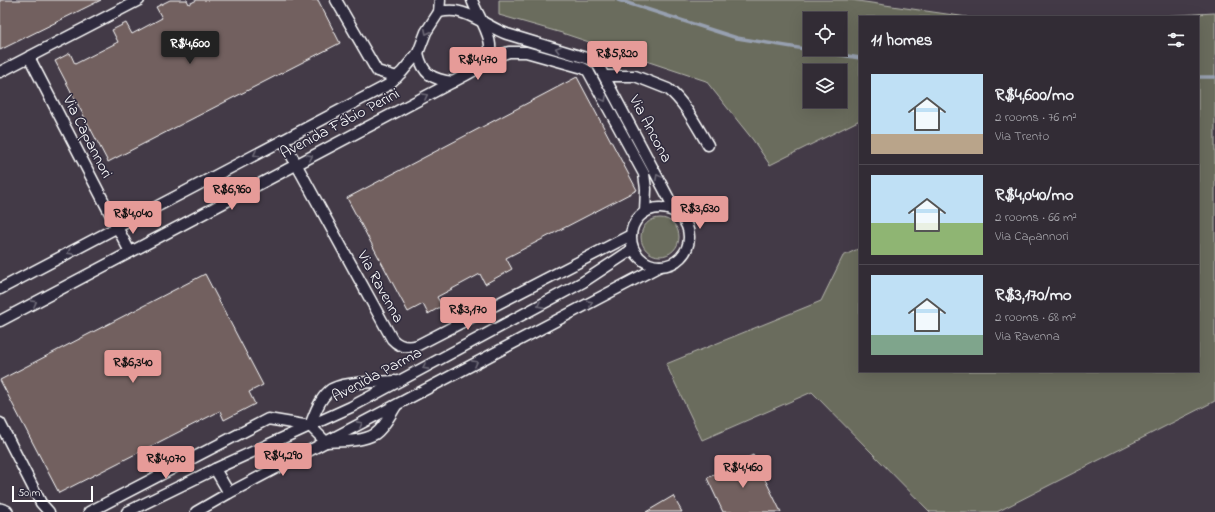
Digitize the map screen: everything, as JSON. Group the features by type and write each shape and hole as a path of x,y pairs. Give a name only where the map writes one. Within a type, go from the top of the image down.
{"main road":[{"path":"0,510 6,512"}],"street":[{"path":"0,72 139,0"},
{"path":"336,0 377,71 396,77"},
{"name":"Avenida Fábio Perini","path":"0,289 388,85 418,53 426,32 438,12 440,0"},
{"path":"472,0 490,40 488,59"},
{"path":"438,12 452,10 463,12 482,23"},
{"name":"Via Ancona","path":"482,23 507,34 593,60 599,64 676,212"},
{"name":"Via Ancona","path":"488,59 509,52 526,52 583,68 588,71 644,174 646,189 645,212"},
{"path":"418,53 420,63 424,71 432,77 453,82"},
{"name":"Via Capannori","path":"29,57 130,252"},
{"name":"Avenida Fábio Perini","path":"0,321 453,82 480,67 488,59"},
{"path":"605,76 635,76 673,92 692,118 708,145"},
{"name":"Via Ravenna","path":"283,140 392,339 400,345 418,345 631,235"},
{"path":"652,208 668,208 676,212 687,224 690,232 690,241 683,256 676,262 668,265 652,265 644,262 633,249 631,235 633,226 638,218 652,208"},
{"name":"Avenida Parma","path":"127,512 215,469 351,407 583,282 633,249"},
{"path":"196,512 229,493 660,266"},
{"path":"310,426 324,397 329,390 336,386 346,384 399,381"},
{"path":"326,442 357,439 375,434 383,427 396,405"},
{"path":"89,512 268,419 310,426 326,442"},
{"path":"0,423 41,503 49,512"},
{"path":"215,469 229,493"}],"green space":[{"path":"499,0 851,0 960,16 859,16 859,120 770,165 753,140 706,81 562,33 499,15"},
{"path":"1215,13 1215,401 997,512 930,512 812,392 702,440 666,364 821,301 843,256 859,248 859,372 1199,372 1199,16 1157,16"},
{"path":"656,218 664,218 671,221 676,226 679,237 676,248 671,253 664,256 656,256 649,253 644,248 641,241 641,233 644,226 649,221"}],"building":[{"path":"0,0 101,0 0,50"},
{"path":"170,0 187,0 189,4 197,0 318,0 340,43 108,162 55,61 70,53 75,64 118,42 112,30 126,23 132,34 162,18 156,7"},
{"path":"577,77 637,190 506,258 512,269 485,284 480,274 437,297 442,306 428,314 423,304 408,312 347,198"},
{"path":"205,274 263,385 249,392 255,404 224,420 220,411 59,493 0,380"},
{"path":"753,455 781,512 723,512 707,478"},
{"path":"673,496 682,512 646,512"}],"waterway":[{"path":"618,0 737,38 859,58"},
{"path":"1199,77 1215,77"}]}
